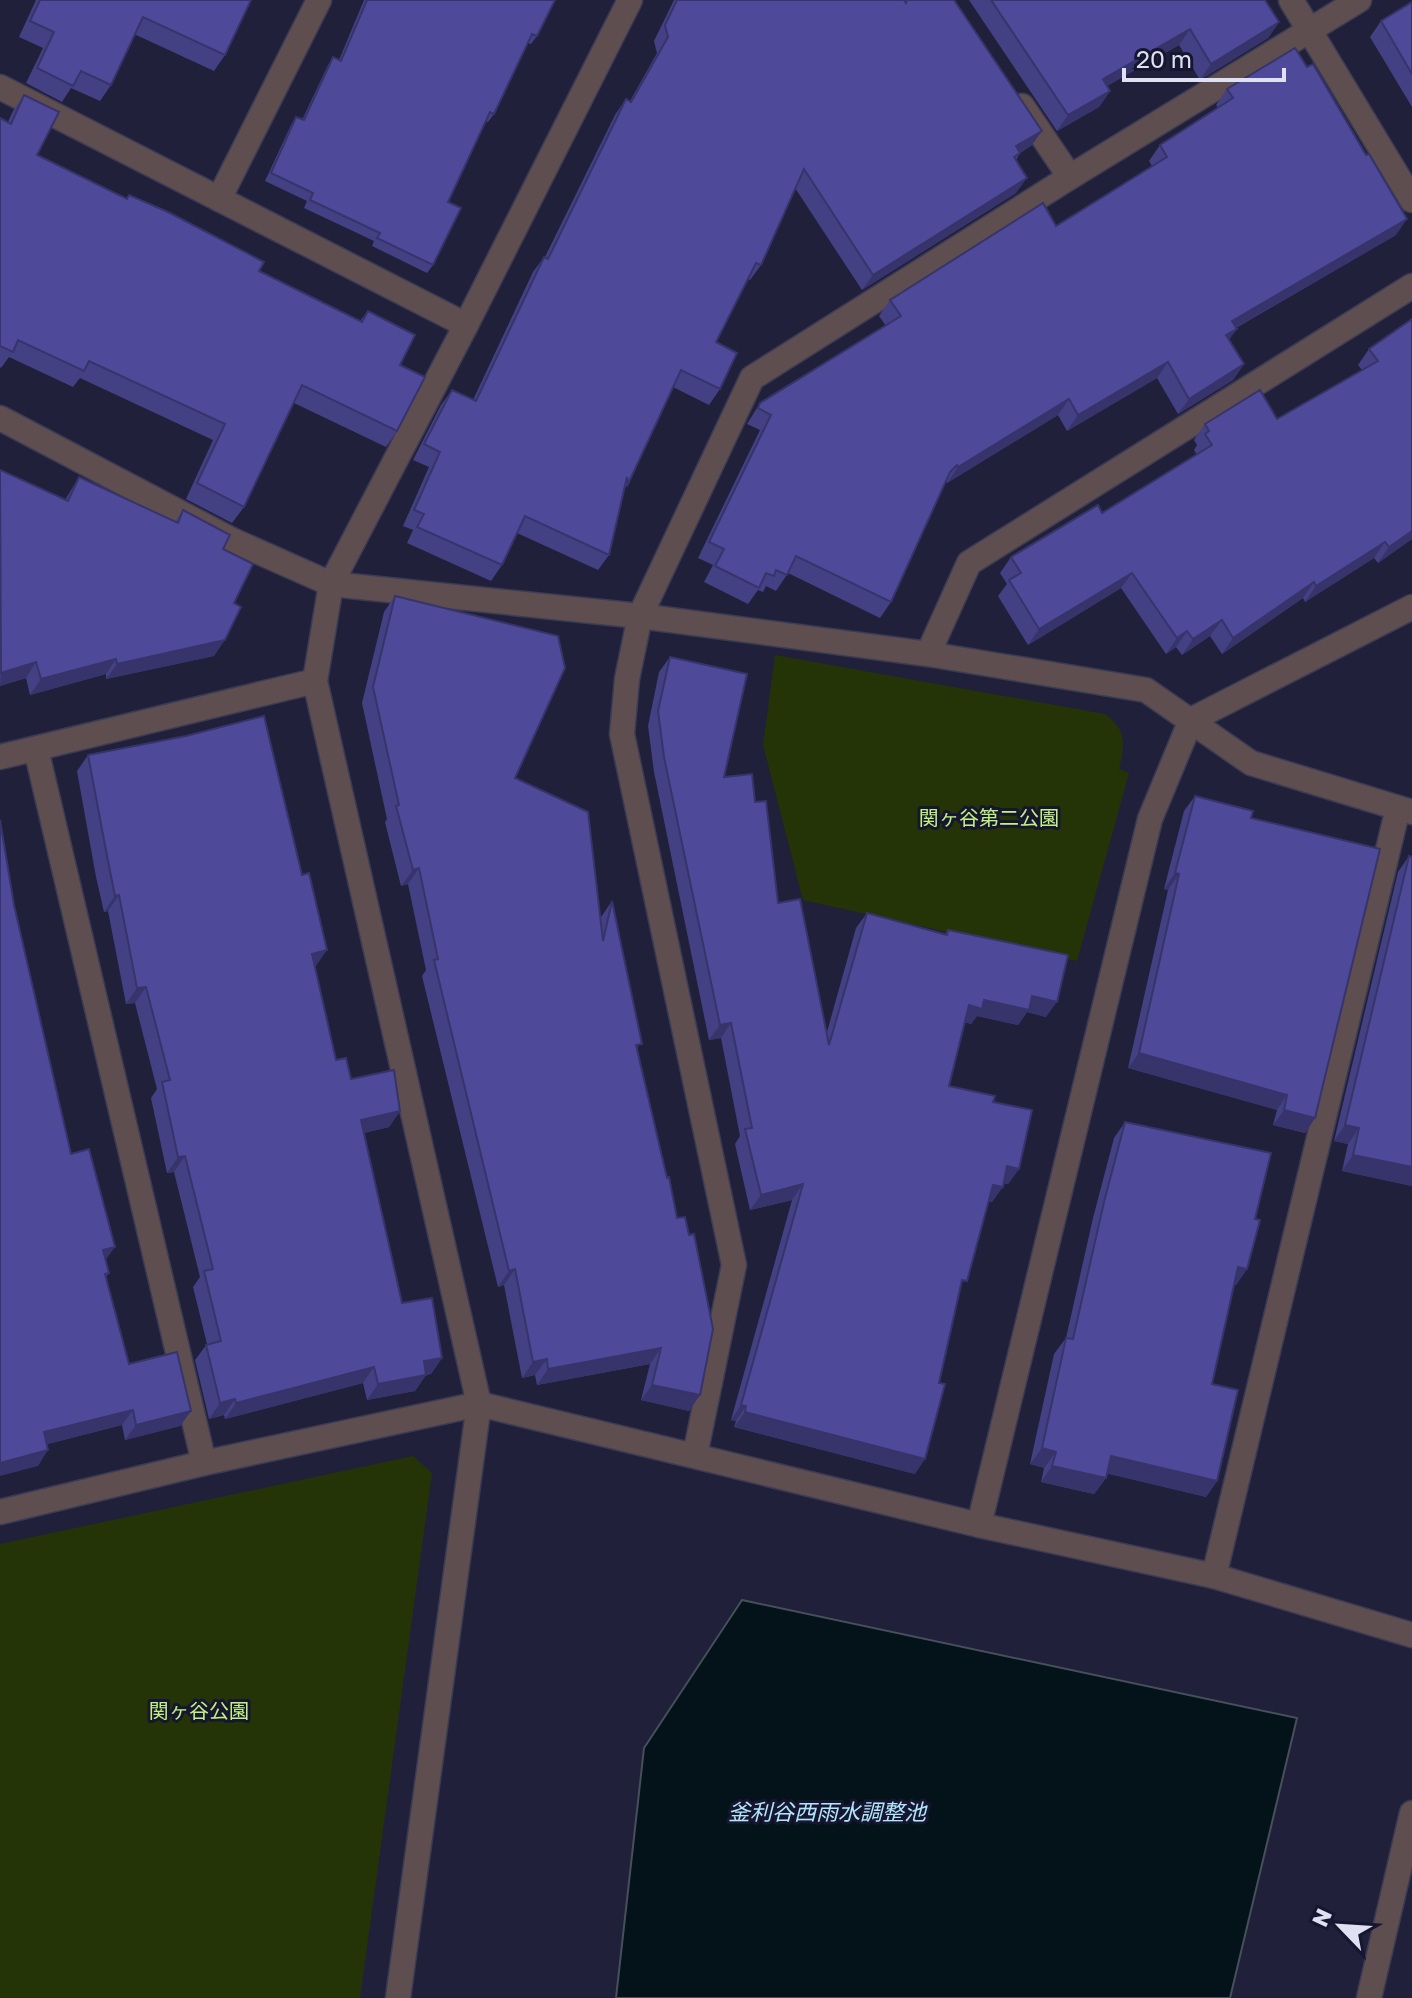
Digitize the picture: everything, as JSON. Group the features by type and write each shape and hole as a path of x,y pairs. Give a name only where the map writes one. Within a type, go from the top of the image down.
{"street":[{"path":"219,199 319,0"},
{"path":"398,1998 479,1404 315,681 331,584 630,0"},
{"path":"1291,0 1412,200"},
{"path":"695,1455 734,1265 622,734 627,679 640,616 752,378 1070,177 1359,0"},
{"path":"0,87 466,325"},
{"path":"1011,89 1070,177"},
{"path":"928,654 969,563 1412,286"},
{"path":"0,418 232,540 331,584 640,616 928,654 1146,690 1251,763 1405,810 1214,1576"},
{"path":"979,1525 1150,819 1191,720 1412,607"},
{"path":"0,757 315,681"},
{"path":"36,749 204,1463"},
{"path":"0,1512 204,1463 479,1404 979,1525 1214,1576 1412,1635"},
{"path":"1369,1998 1412,1813"}],"green space":[{"name":"関ヶ谷第二公園","path":"775,655 1105,714 1112,720 1122,738 1119,769 1129,773 1077,961 803,900 763,745"},
{"name":"関ヶ谷公園","path":"413,1456 432,1473 360,1998 0,1998 0,1544"}],"water":[{"name":"釜利谷西雨水調整池","path":"742,1600 1297,1718 1230,1998 616,1998 644,1748"}],"building":[{"path":"40,0 251,0 225,55 143,17 111,85 81,71 73,86 37,68 54,32 30,21"},
{"path":"367,0 555,0 537,36 532,34 494,114 490,112 448,202 461,208 433,265 377,238 380,233 310,200 313,193 271,173 296,117 304,120 333,57 341,61"},
{"path":"677,0 904,0 906,3 907,0 954,0 1042,131 1016,146 1020,153 1014,157 1027,178 873,275 804,169 761,265 756,263 716,342 737,353 720,389 681,370 628,484 627,477 609,555 525,516 502,565 417,527 424,514 414,510 440,452 424,444 452,390 476,401 544,257 548,259 626,99 631,102 668,37 665,25"},
{"path":"991,0 1265,0 1279,22 1211,64 1190,29 1103,79 1110,91 1068,115"},
{"path":"1412,2 1412,74 1381,21"},
{"path":"1295,48 1307,67 1313,64 1407,219 1232,321 1237,329 1226,335 1244,364 1189,399 1168,362 1078,415 1069,399 957,465 950,472 891,602 796,556 787,575 776,570 774,576 766,573 759,588 715,566 724,549 709,542 771,415 758,408 760,403 901,316 890,300 1043,203 1056,226 1167,157 1160,145 1233,98 1227,89"},
{"path":"24,95 59,112 37,155 127,199 129,195 168,212 264,262 259,271 362,322 368,311 415,335 400,365 425,377 397,431 302,385 244,507 197,483 225,424 89,361 84,371 18,340 13,352 0,346 0,118 11,124"},
{"path":"1412,319 1412,531 1389,547 1385,542 1316,586 1314,582 1233,638 1222,620 1193,639 1187,631 1177,638 1132,573 1039,629 1009,580 1021,573 1011,557 1098,505 1102,513 1212,445 1205,434 1209,431 1205,424 1260,390 1277,419 1378,361 1369,349"},
{"path":"0,470 68,501 79,477 178,523 183,510 230,535 223,549 253,564 234,603 241,607 225,640 117,664 116,659 41,679 36,662 1,673"},
{"path":"395,596 558,636 565,668 515,778 588,812 603,941 612,901 642,1044 636,1045 667,1178 677,1218 685,1217 689,1235 694,1234 713,1329 700,1395 652,1385 661,1348 548,1369 547,1359 533,1362 515,1269 509,1271 434,960 438,959 419,868 413,870 396,806 399,805 373,687"},
{"path":"670,657 747,674 724,777 752,774 755,802 766,801 778,903 800,899 829,1045 867,913 947,935 948,930 1068,955 1057,1002 1032,996 1029,1010 984,1000 982,1009 969,1005 949,1086 995,1096 993,1102 1032,1110 1019,1169 1007,1166 1003,1187 993,1185 967,1281 962,1280 939,1383 945,1384 925,1459 745,1412 746,1406 741,1405 803,1184 761,1195 745,1129 752,1128 731,1023 720,1025 664,757 658,711"},
{"path":"264,716 302,875 309,873 327,950 312,954 336,1060 346,1058 351,1079 394,1070 400,1111 361,1120 402,1303 432,1298 442,1358 424,1361 426,1375 378,1384 374,1367 236,1403 235,1399 220,1403 206,1345 221,1341 204,1271 213,1269 185,1156 178,1157 162,1082 170,1080 146,987 137,988 119,895 115,896 88,755 186,736"},
{"path":"1195,796 1253,811 1251,818 1380,849 1315,1118 1284,1110 1287,1095 1139,1053 1179,874 1175,873"},
{"path":"0,820 14,905 71,1154 89,1149 115,1247 103,1250 109,1273 105,1274 129,1364 177,1352 191,1411 136,1425 133,1410 44,1432 48,1450 0,1463"},
{"path":"1409,856 1412,857 1412,1167 1353,1155 1359,1128 1345,1125"},
{"path":"1125,1122 1271,1153 1255,1219 1260,1220 1247,1269 1238,1267 1212,1384 1238,1390 1217,1481 1111,1456 1106,1478 1052,1466 1056,1452 1042,1448 1066,1338 1073,1339"}]}
